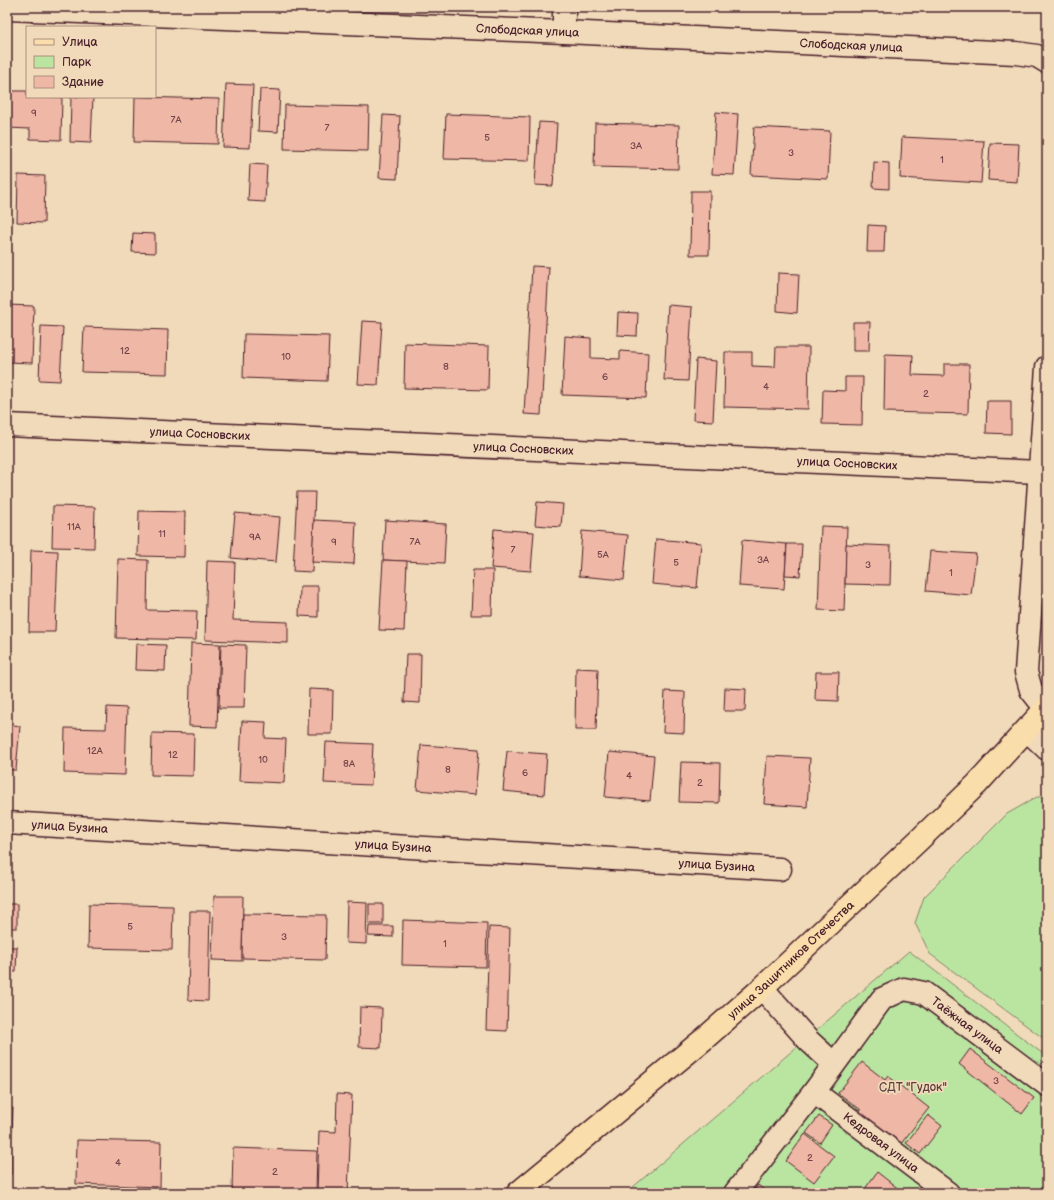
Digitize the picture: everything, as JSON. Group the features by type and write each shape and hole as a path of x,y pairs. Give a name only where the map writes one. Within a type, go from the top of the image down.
{"main road":[{"name":"улица Защитников Отечества","path":"518,1193 699,1044 762,988 920,840 977,784 1046,708"}],"street":[{"path":"564,7 564,32"},
{"name":"Слободская улица","path":"7,9 564,32 1016,53 1037,56 1047,62"},
{"path":"1046,708 1031,690 1026,672 1047,367"},
{"name":"улица Сосновских","path":"7,425 1040,472"},
{"path":"1027,730 1047,749"},
{"name":"улица Бузина","path":"7,823 780,869"},
{"path":"735,1193 834,1064 809,1041 762,988"},
{"name":"Таёжная улица","path":"834,1064 882,999 904,989 924,993 1047,1085"},
{"name":"Кедровая улица","path":"814,1092 948,1193"}],"green space":[{"path":"1037,797 1047,797 1047,1041 930,954 915,923 924,897 1007,814"},
{"name":"СДТ \"Гудок\"","path":"909,951 1047,1057 1047,1193 626,1193"}],"building":[{"path":"226,84 253,85 250,148 223,147"},
{"path":"260,89 280,90 278,132 258,131"},
{"path":"7,91 26,91 26,98 62,98 61,140 30,139 30,129 7,128"},
{"path":"71,98 93,98 91,143 70,142"},
{"path":"135,98 219,99 218,144 134,142"},
{"path":"285,105 369,107 368,151 284,149"},
{"path":"716,112 738,114 734,175 712,174"},
{"path":"446,114 530,117 529,161 444,159"},
{"path":"383,115 400,116 397,179 379,178"},
{"path":"539,122 557,123 553,186 535,185"},
{"path":"595,123 679,125 678,169 594,167"},
{"path":"754,127 830,131 828,179 751,175"},
{"path":"902,137 984,141 981,183 900,178"},
{"path":"990,143 1019,144 1017,182 988,180"},
{"path":"874,162 889,163 889,189 873,188"},
{"path":"250,164 267,165 265,202 248,201"},
{"path":"18,175 45,176 44,223 17,222"},
{"path":"691,191 710,191 709,255 690,255"},
{"path":"868,225 885,226 884,252 867,252"},
{"path":"133,233 155,234 155,253 132,252"},
{"path":"532,266 549,267 541,415 524,414"},
{"path":"778,273 799,274 797,313 777,311"},
{"path":"7,305 34,306 32,363 7,362"},
{"path":"668,305 692,307 688,381 664,380"},
{"path":"618,312 638,313 637,336 617,335"},
{"path":"362,321 382,322 378,385 358,384"},
{"path":"853,322 870,322 869,351 853,351"},
{"path":"41,326 63,327 60,381 39,380"},
{"path":"84,327 168,330 167,374 82,372"},
{"path":"244,334 329,336 327,381 243,378"},
{"path":"565,336 591,338 591,358 620,359 620,351 648,353 646,398 562,395"},
{"path":"405,343 489,346 488,390 404,388"},
{"path":"776,347 809,347 808,409 724,407 725,352 752,352 752,366 775,367"},
{"path":"885,354 913,355 912,375 944,376 944,364 969,364 968,414 884,412"},
{"path":"696,359 716,361 713,421 693,420"},
{"path":"845,377 863,377 862,425 822,424 823,390 845,391"},
{"path":"987,401 1011,401 1011,434 986,433"},
{"path":"297,492 315,492 312,572 293,571"},
{"path":"537,502 563,504 561,527 535,525"},
{"path":"7,504 10,504 8,543 7,543"},
{"path":"53,506 95,507 94,548 52,547"},
{"path":"139,511 185,512 184,557 138,556"},
{"path":"235,513 280,517 276,562 231,558"},
{"path":"314,520 356,522 354,564 312,562"},
{"path":"385,520 446,524 444,563 383,560"},
{"path":"821,526 847,527 844,611 818,610"},
{"path":"494,529 534,532 531,571 491,568"},
{"path":"582,531 628,535 624,580 579,576"},
{"path":"656,539 701,543 697,588 652,584"},
{"path":"742,540 787,544 784,589 739,586"},
{"path":"787,544 802,544 800,576 785,575"},
{"path":"846,544 891,546 890,585 845,584"},
{"path":"31,550 58,551 55,632 29,632"},
{"path":"930,551 976,554 971,595 926,591"},
{"path":"118,559 148,560 147,610 197,611 196,640 116,638"},
{"path":"383,560 407,561 404,631 379,630"},
{"path":"207,561 235,562 233,620 288,622 288,643 205,640"},
{"path":"473,570 493,570 492,615 471,615"},
{"path":"300,586 318,586 318,617 299,616"},
{"path":"191,643 220,644 217,727 189,726"},
{"path":"136,644 166,645 165,671 135,670"},
{"path":"221,644 246,645 244,708 219,708"},
{"path":"406,654 421,654 420,703 404,702"},
{"path":"576,668 598,669 596,730 575,730"},
{"path":"816,672 839,672 838,701 815,700"},
{"path":"725,688 746,689 745,711 724,711"},
{"path":"309,689 333,690 332,734 308,734"},
{"path":"665,691 685,692 684,733 663,732"},
{"path":"107,707 127,708 125,775 64,773 65,728 106,729"},
{"path":"242,721 266,722 265,738 286,739 284,783 239,781"},
{"path":"7,724 20,726 16,770 7,770"},
{"path":"152,733 194,734 193,776 151,775"},
{"path":"326,742 373,744 371,785 324,783"},
{"path":"421,745 479,749 475,795 417,790"},
{"path":"507,751 547,754 544,795 503,791"},
{"path":"609,752 654,756 650,801 605,797"},
{"path":"767,756 810,758 807,807 764,804"},
{"path":"681,762 720,763 719,803 679,802"},
{"path":"214,896 243,896 242,961 212,960"},
{"path":"347,902 367,903 366,944 346,943"},
{"path":"7,904 17,904 17,928 7,928"},
{"path":"89,904 173,906 172,950 88,948"},
{"path":"369,904 383,904 383,924 369,924"},
{"path":"190,911 210,911 208,1001 188,1000"},
{"path":"243,914 326,915 325,960 242,958"},
{"path":"403,920 487,923 486,967 402,965"},
{"path":"369,926 393,926 393,937 368,936"},
{"path":"489,927 510,928 507,1031 486,1030"},
{"path":"7,947 17,947 16,972 7,972"},
{"path":"360,1007 382,1008 381,1048 359,1047"},
{"path":"970,1049 1034,1098 1022,1114 959,1064"},
{"path":"862,1062 885,1080 888,1076 929,1108 900,1145 859,1113 861,1110 838,1093"},
{"path":"337,1094 352,1095 348,1193 317,1193 319,1131 336,1132"},
{"path":"7,1108 13,1108 12,1131 7,1131"},
{"path":"928,1115 942,1126 920,1154 906,1143"},
{"path":"819,1116 832,1125 820,1143 806,1133"},
{"path":"805,1134 834,1156 814,1182 786,1161"},
{"path":"77,1140 161,1142 160,1187 76,1184"},
{"path":"233,1148 317,1151 316,1193 232,1193"},
{"path":"7,1152 11,1152 11,1174 7,1174"},
{"path":"877,1172 900,1190 898,1193 862,1193"},
{"path":"758,1185 768,1193 752,1193"}]}
